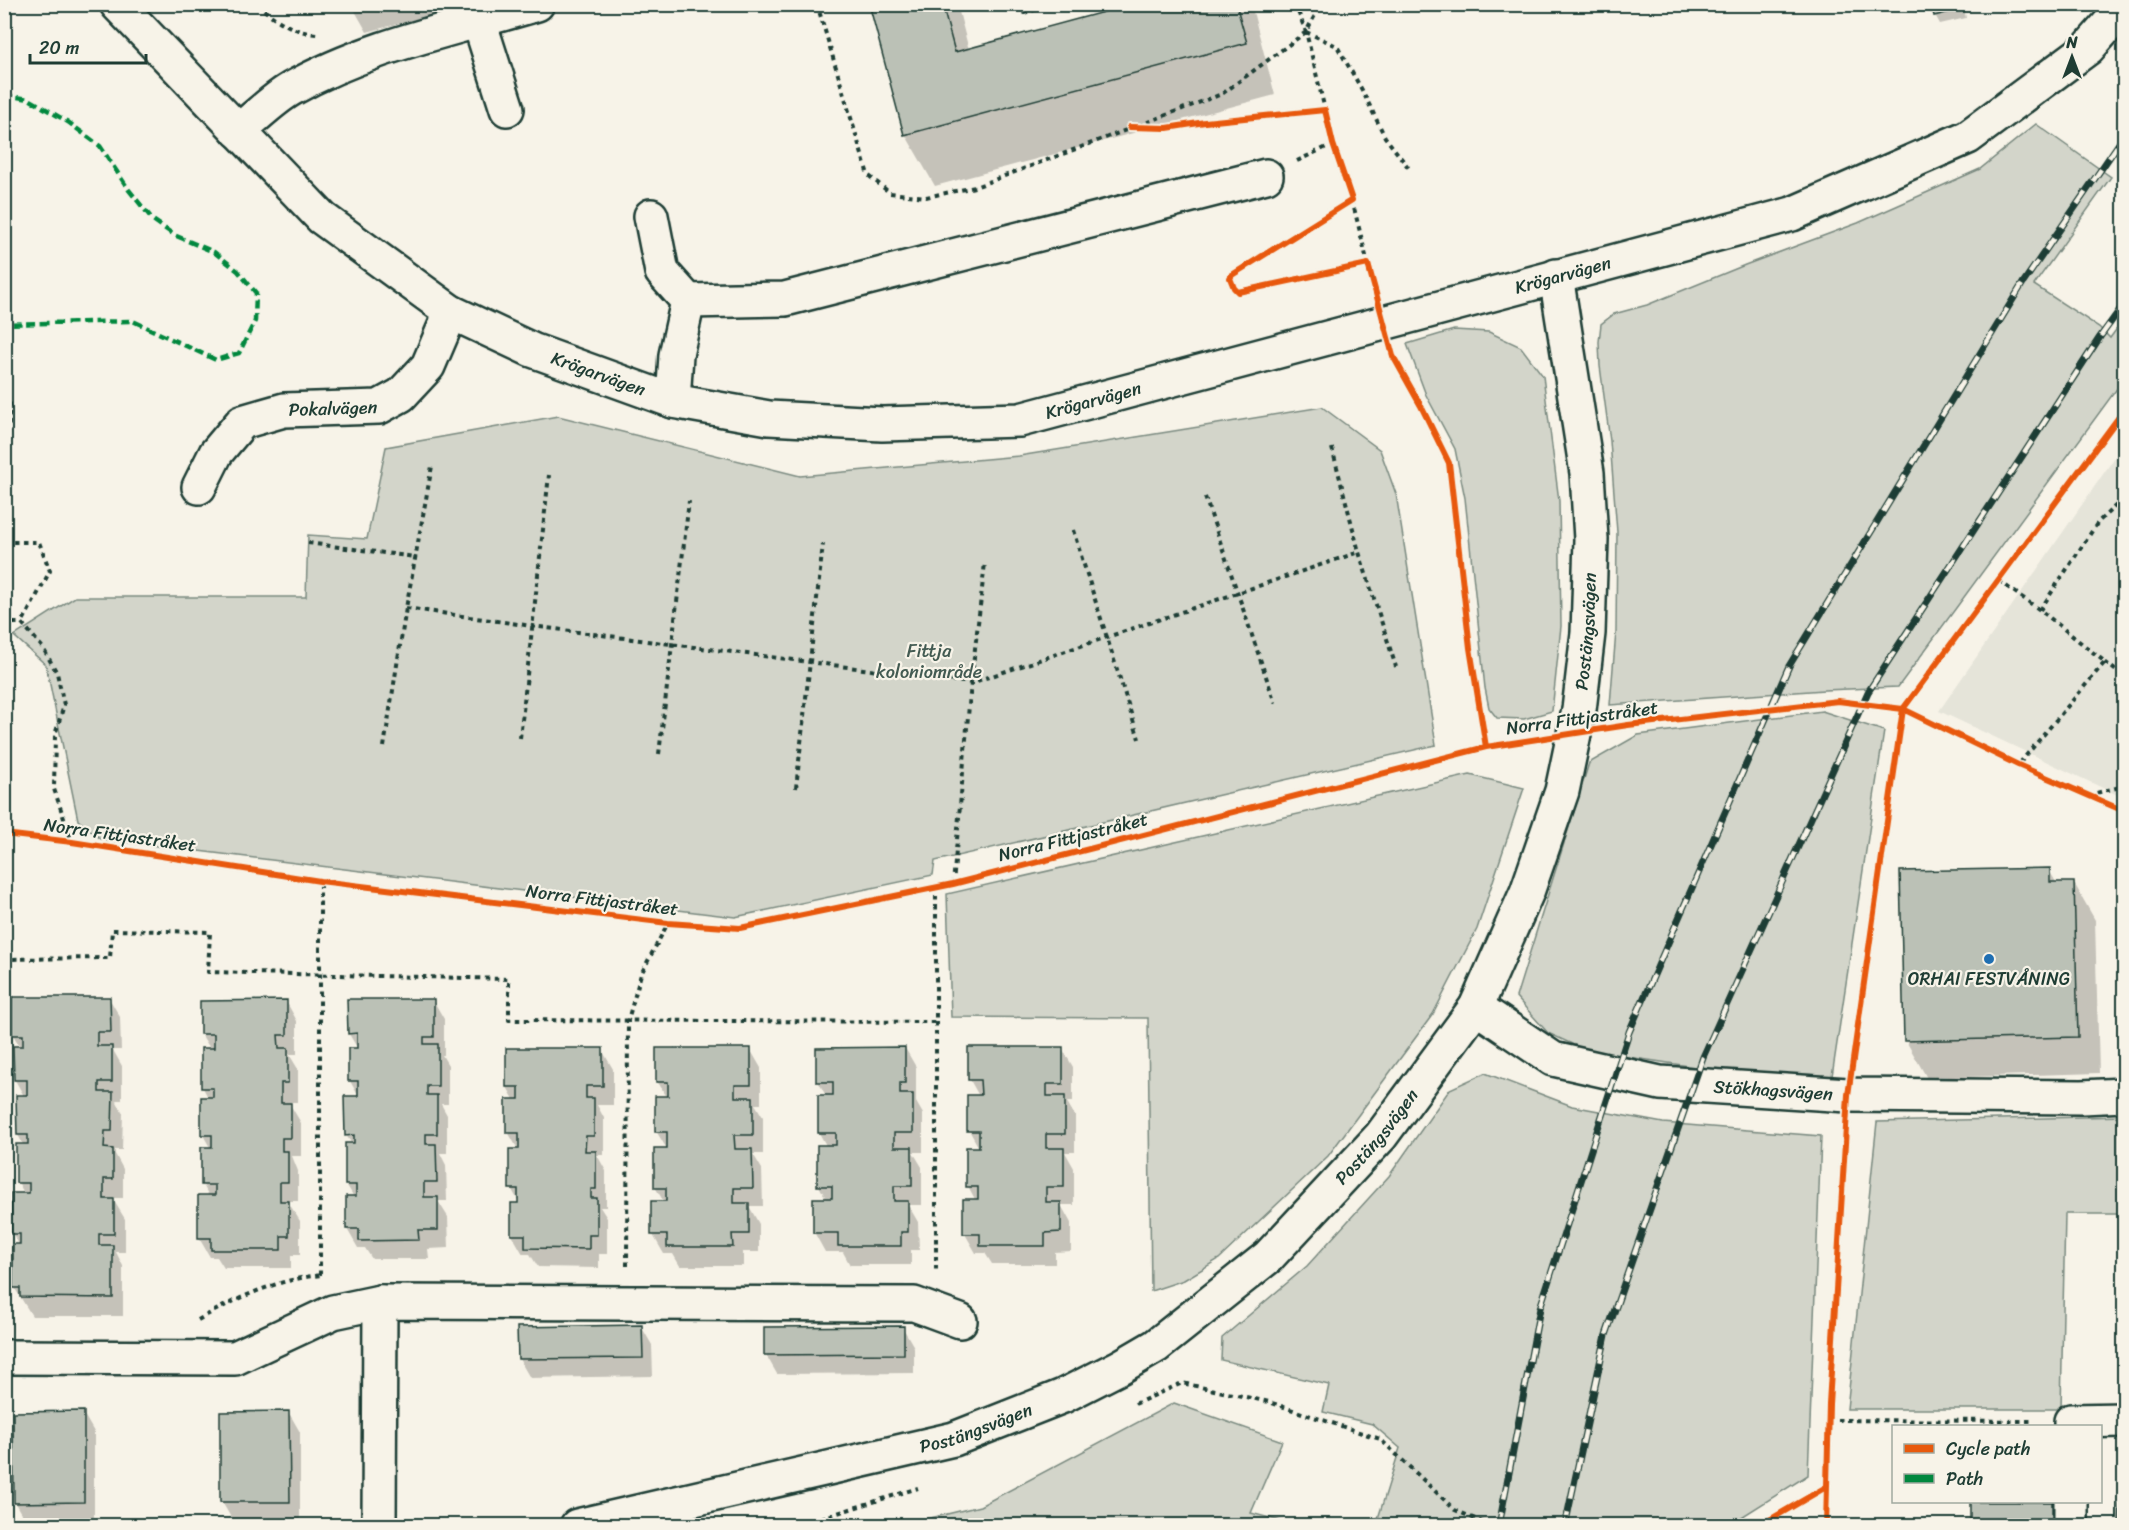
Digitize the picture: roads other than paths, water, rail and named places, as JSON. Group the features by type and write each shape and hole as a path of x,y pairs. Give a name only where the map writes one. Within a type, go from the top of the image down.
{"street":[{"name":"Krögarvägen","path":"117,4 322,218 451,312 532,350 673,401 769,418 871,424 1020,420 1792,214 1968,137 2088,48 2124,7"},
{"path":"238,131 290,90 346,63 393,45 537,4"},
{"path":"479,21 507,109"},
{"path":"651,216 662,272 688,301 785,299 1266,176"},
{"name":"Postängsvägen","path":"577,1526 954,1439 1063,1396 1156,1346 1268,1257 1381,1136 1476,1007 1527,892 1562,791 1579,710 1588,633 1591,539 1587,473 1556,276"},
{"path":"673,401 676,355 688,301"},
{"name":"Pokalvägen","path":"199,487 216,453 242,422 284,410 380,407 401,395 428,366 451,312"},
{"name":"Stökhagsvägen","path":"1476,1007 1553,1059 1660,1083 1848,1095 2124,1095"},
{"path":"379,1526 380,1302"},
{"path":"4,1357 235,1358 333,1312 380,1302 914,1304 960,1321"},
{"path":"2071,1424 2124,1420"},
{"path":"2071,1503 2071,1526"}],"railway":[{"path":"1499,1526 1540,1308 1629,1032 1789,666 2023,283 2124,136"},
{"path":"1565,1526 1606,1335 1703,1057 1868,692 2100,337 2124,304"}],"place":[{"name":"ORHAI FESTVÅNING","path":"1989,959"}],"park label":[{"name":"Fittja koloniområde","path":"929,661"}]}
